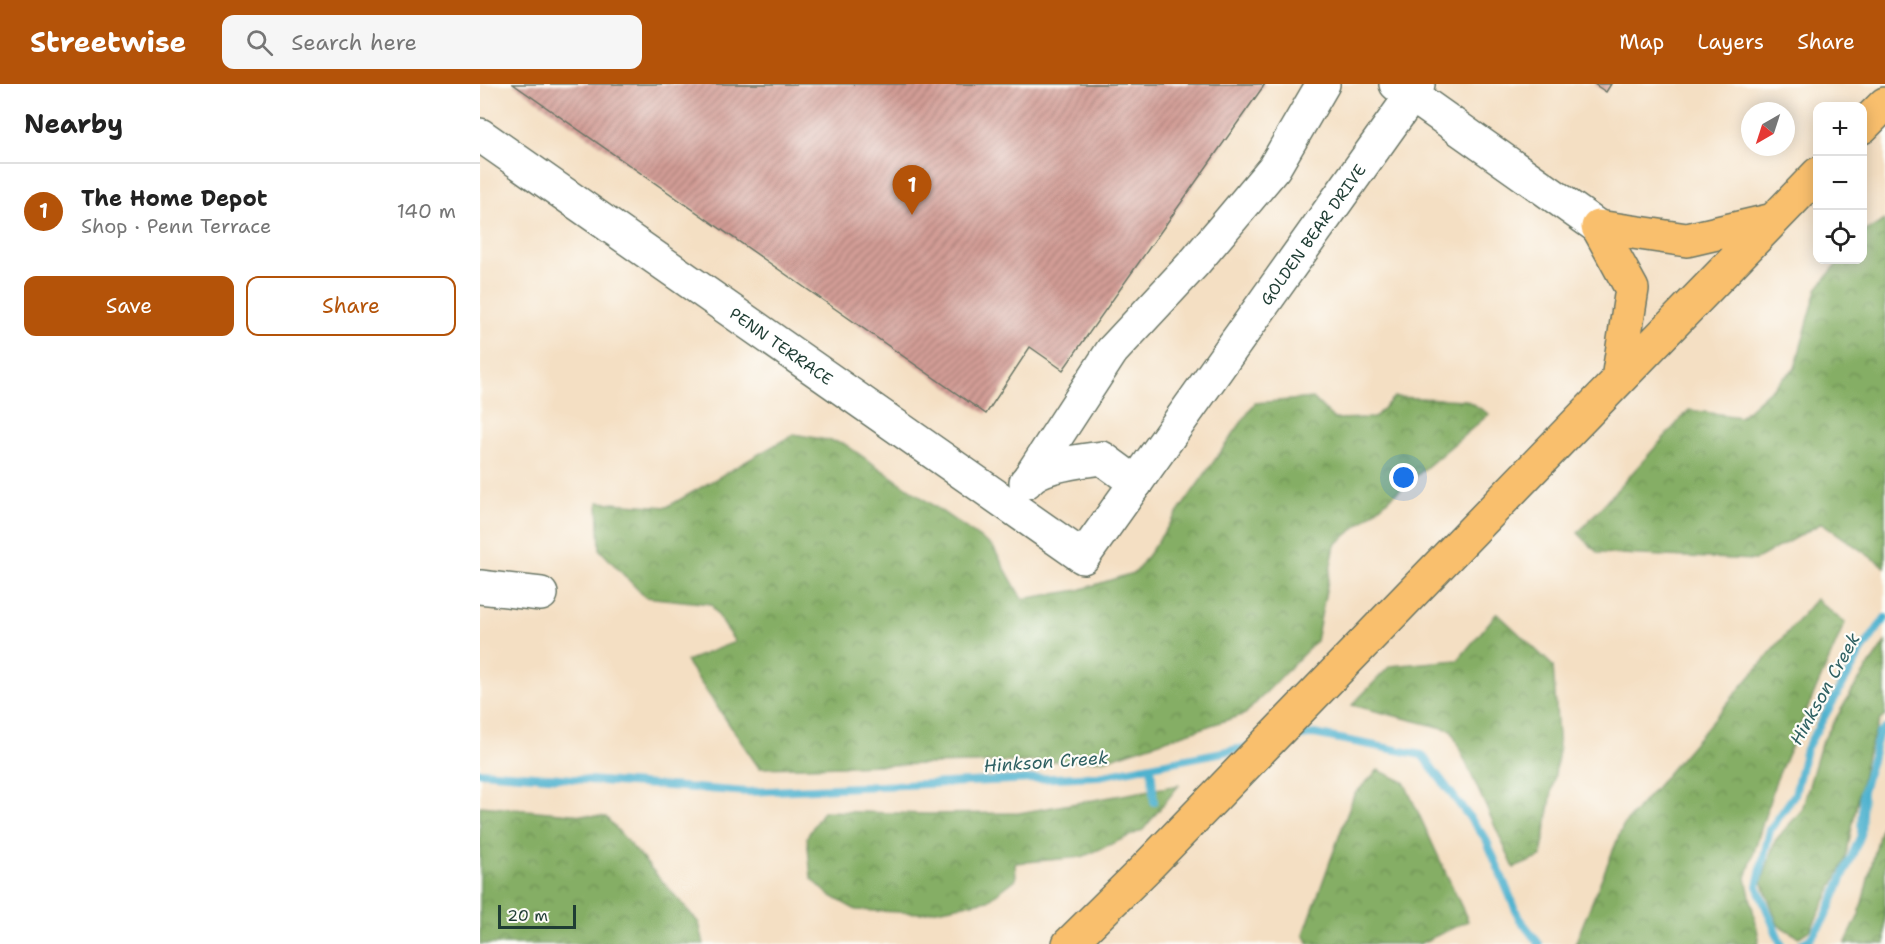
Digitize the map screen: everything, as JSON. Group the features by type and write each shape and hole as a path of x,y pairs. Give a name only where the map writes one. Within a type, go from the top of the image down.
{"highway":[{"path":"1867,123 1885,104"},
{"path":"1069,944 1145,869 1813,179"},
{"path":"1598,227 1687,240 1773,220"},
{"path":"1598,227 1632,289 1618,379"}],"street":[{"path":"1009,506 1112,351 1196,262 1274,168 1323,84"},
{"name":"GOLDEN BEAR DRIVE","path":"1083,557 1408,88 1598,227"},
{"name":"PENN TERRACE","path":"480,135 1083,557"},
{"path":"1029,477 1053,466 1102,458 1136,483"},
{"path":"480,586 541,594"}],"green space":[{"path":"1885,220 1885,567 1822,523 1755,560 1598,553 1578,533 1689,410 1740,417 1795,368 1817,289 1837,264 1867,264 1867,231"},
{"path":"1394,397 1466,400 1489,414 1335,545 1316,641 1245,714 1105,760 759,768 686,661 735,642 711,604 645,597 600,550 598,502 667,507 794,434 843,443 993,547 1022,599 1079,590 1136,572 1255,403 1313,398 1334,419 1374,418"},
{"path":"1816,599 1845,623 1775,783 1746,878 1759,938 1758,944 1575,944 1623,826"},
{"path":"1497,613 1553,666 1559,750 1541,857 1514,868 1451,730 1352,705 1390,666 1458,660"},
{"path":"1885,642 1885,716 1880,720 1867,755 1845,861 1811,929 1799,937 1778,925 1762,881 1775,841 1802,810 1821,744 1852,691"},
{"path":"1378,770 1404,782 1468,921 1419,944 1309,944 1304,934 1354,795"},
{"path":"1179,785 1143,830 1082,857 1015,863 1016,879 988,900 921,913 856,910 829,895 811,878 807,837 823,811 927,814 1019,813"},
{"path":"480,806 606,817 699,923 704,944 480,944"},
{"path":"1885,812 1885,944 1845,944 1859,915"}],"building":[{"path":"513,84 1265,84 1063,370 1030,347 986,414"},
{"path":"1594,84 1611,84 1606,92"}],"waterway":[{"name":"Hinkson Creek","path":"1781,944 1757,886 1770,830 1795,794 1806,749 1861,652 1885,618"},
{"path":"1801,944 1810,939 1825,918 1861,835 1863,791 1879,734 1885,729"},
{"name":"Hinkson Creek","path":"1287,739 1314,734 1422,755 1486,839 1519,918 1539,944"},
{"name":"Hinkson Creek","path":"480,772 748,792 1099,776 1249,747"},
{"path":"1151,766 1154,802"}],"place":[{"name":"The Home Depot","path":"912,215"}]}
